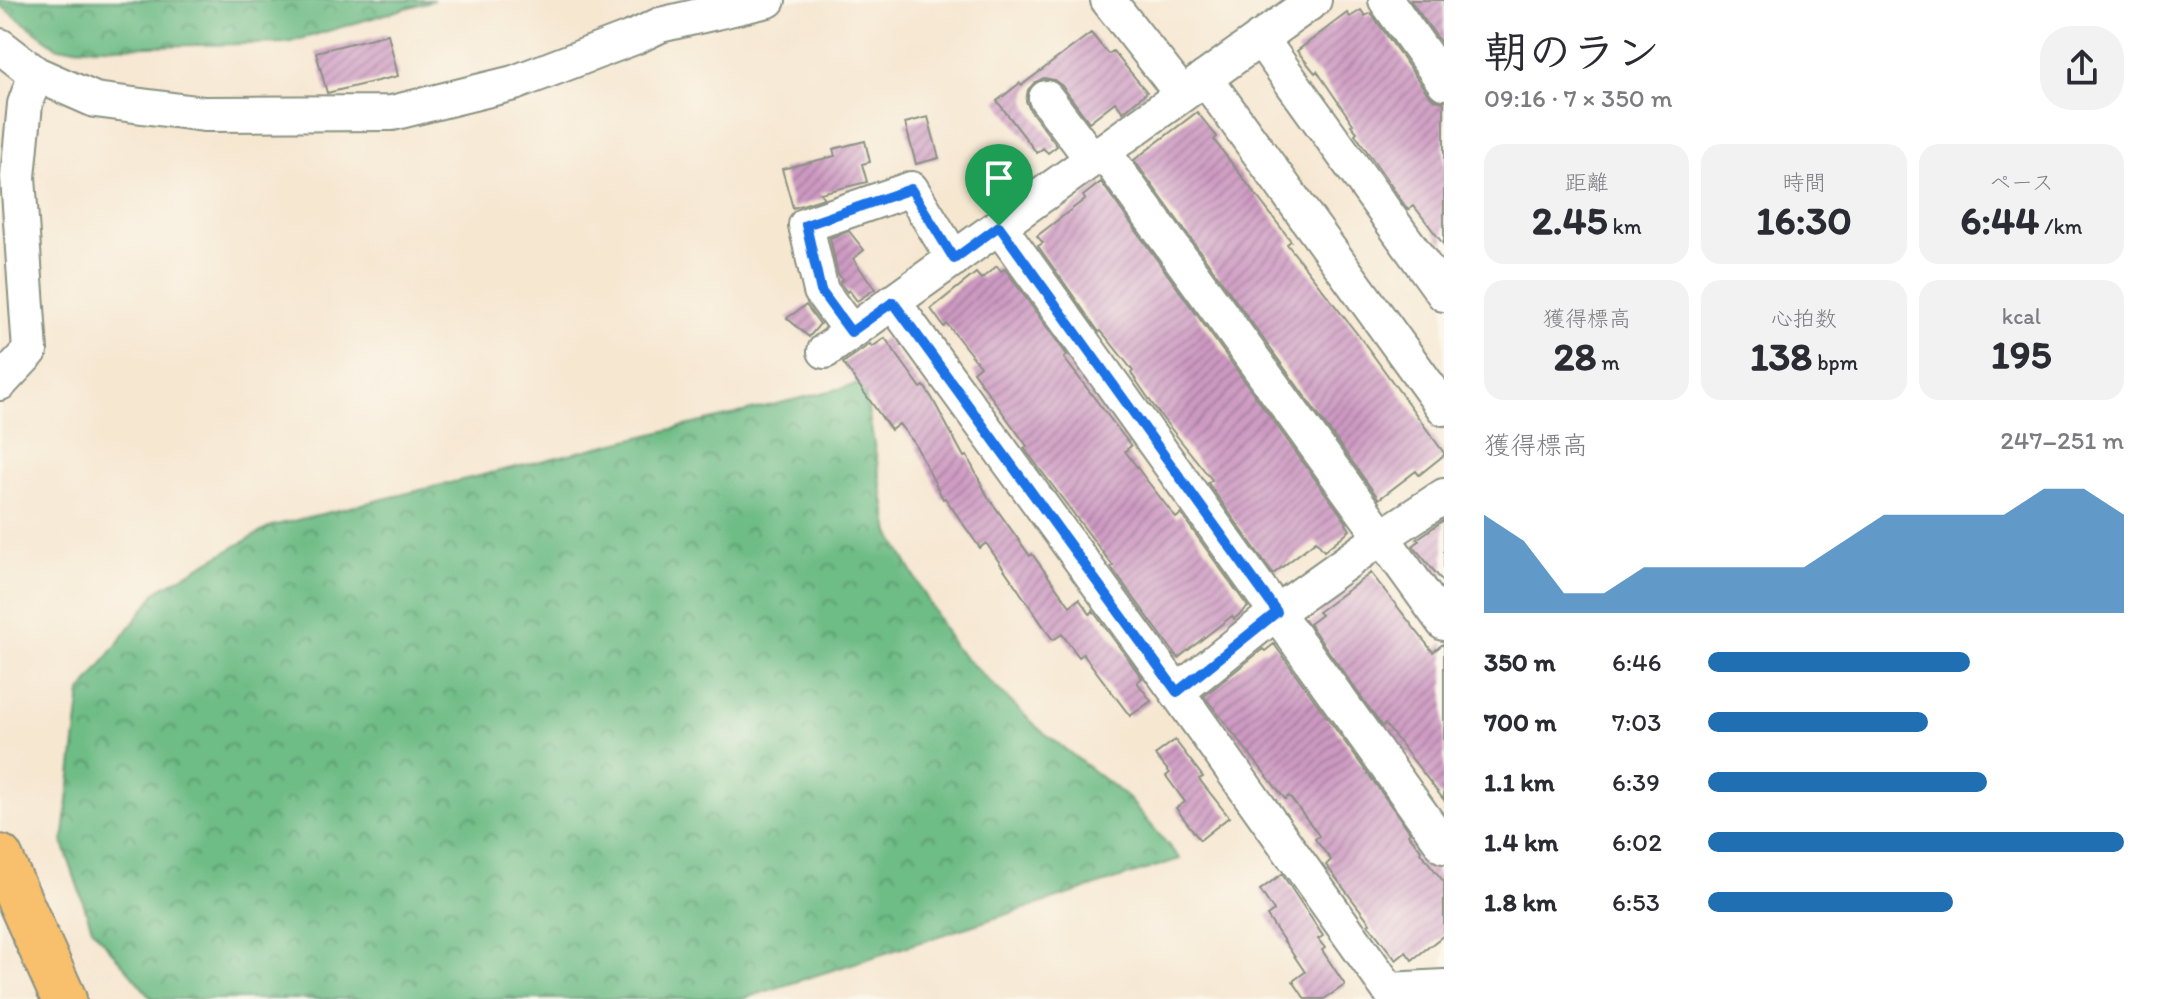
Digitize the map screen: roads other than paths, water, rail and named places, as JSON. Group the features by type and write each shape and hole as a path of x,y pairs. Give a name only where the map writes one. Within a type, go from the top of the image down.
{"highway":[{"path":"0,857 64,999"}],"street":[{"path":"0,46 36,74 95,100 204,114 392,113 514,83 660,25 768,0"},
{"path":"1108,0 1194,86 1444,408"},
{"path":"954,259 911,189 806,225 821,291 838,341 954,259 1314,0"},
{"path":"1386,0 1444,82"},
{"path":"1260,38 1444,294"},
{"path":"0,383 30,351 18,177 25,104 36,74"},
{"path":"1046,98 1098,155 1444,623"},
{"path":"999,226 1444,846"},
{"path":"893,302 1389,990 1444,987"},
{"path":"1177,692 1277,612 1444,496"}]}
